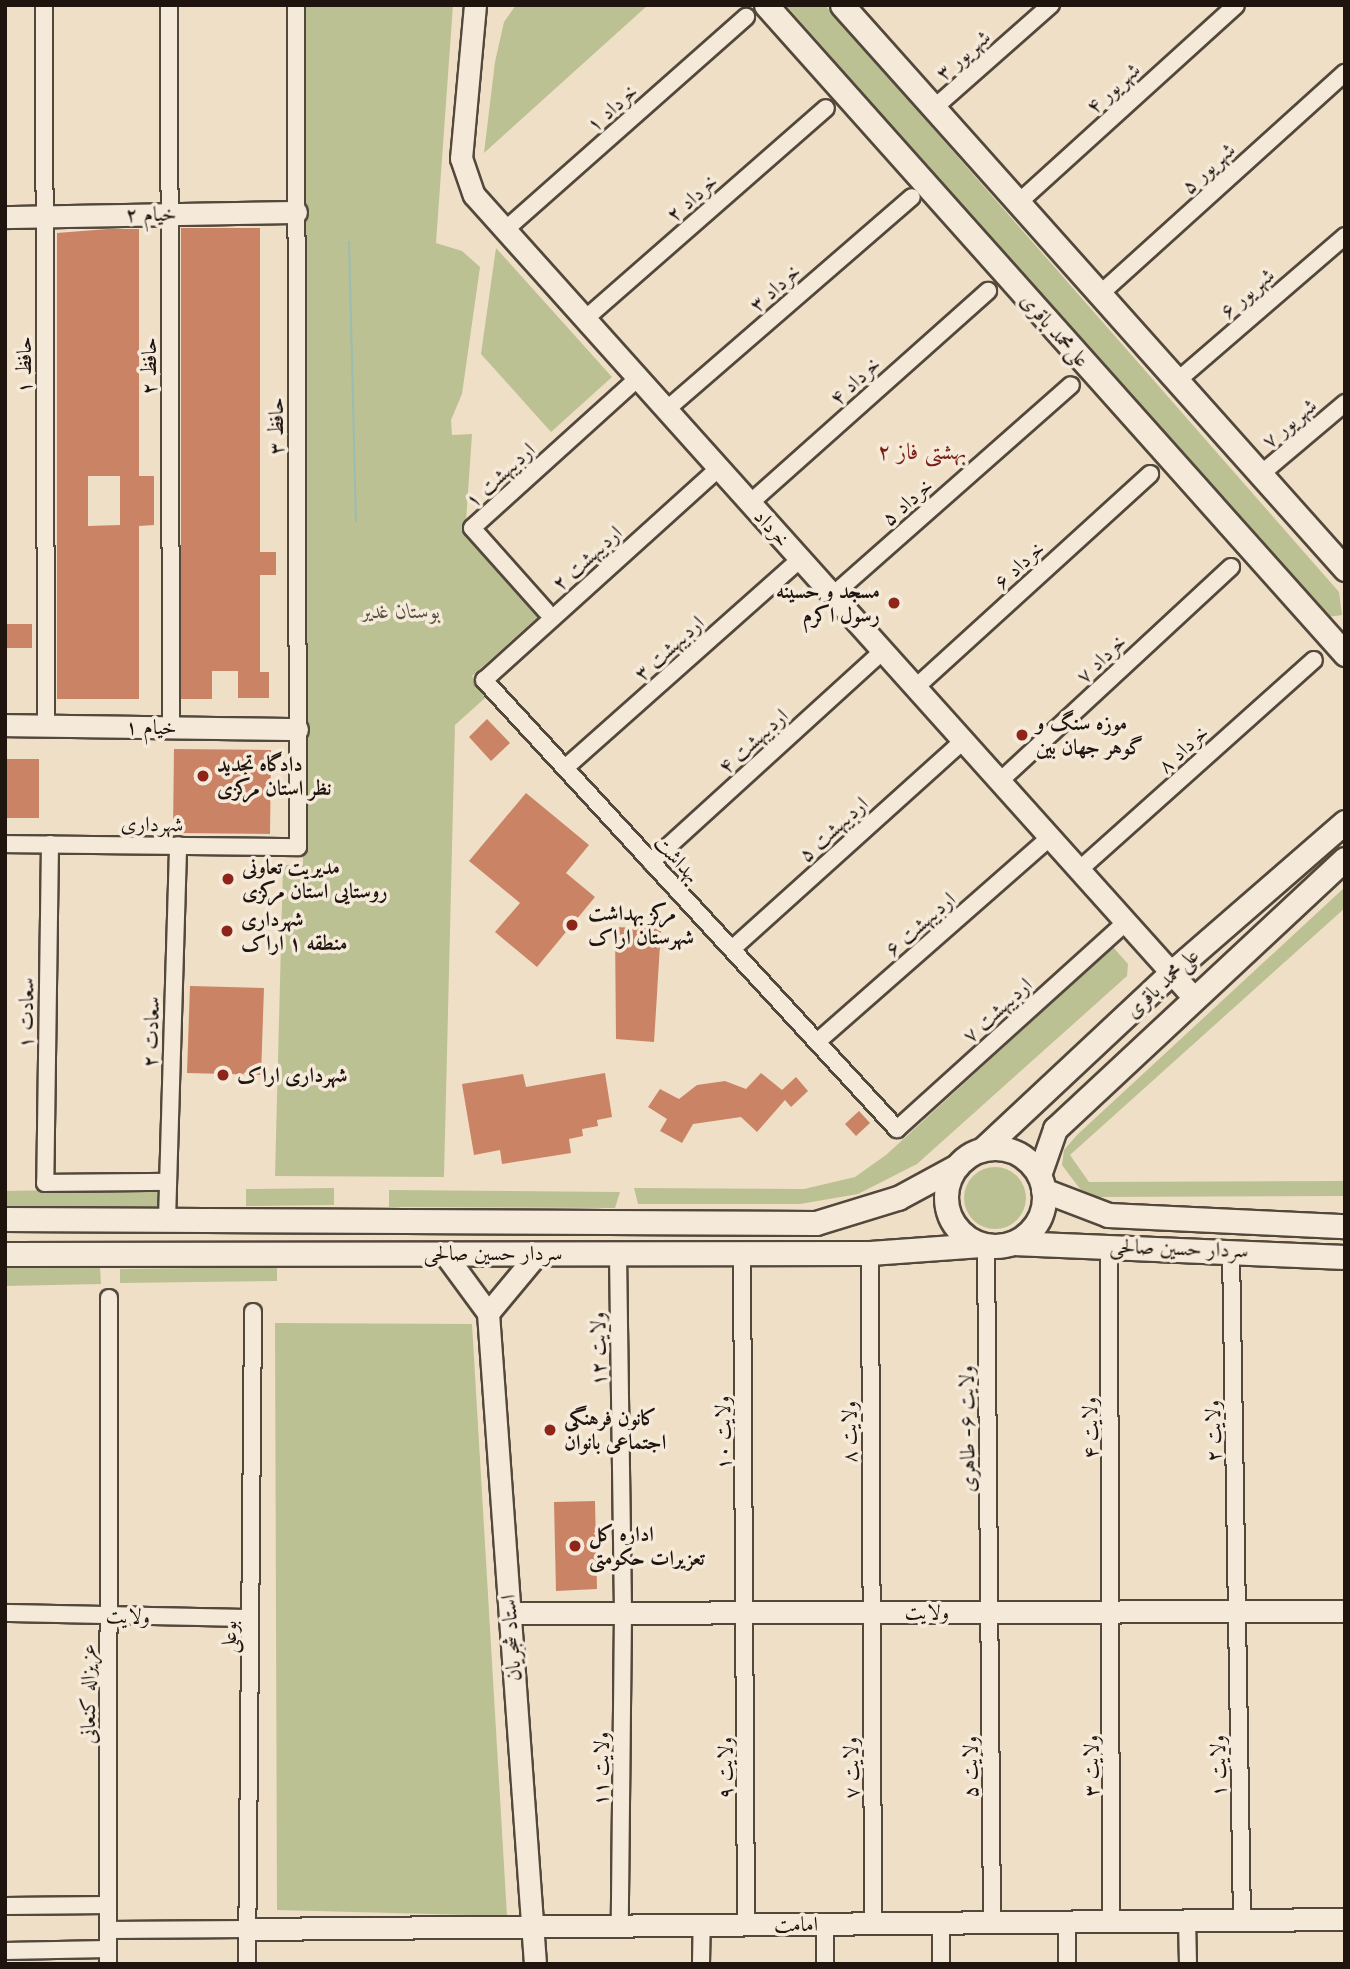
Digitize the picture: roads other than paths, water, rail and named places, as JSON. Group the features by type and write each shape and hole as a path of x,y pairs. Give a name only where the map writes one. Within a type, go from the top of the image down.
{"main road":[{"name":"علی‌محمد باقری","path":"766,5 1341,646"},
{"path":"851,8 934,108 1345,569"},
{"name":"علی‌محمد باقری","path":"983,1149 1171,973 1345,822"},
{"name":"علی‌محمد باقری","path":"1041,1182 1055,1129 1345,859"},
{"path":"983,1149 1015,1153 1041,1182 1034,1227 1013,1243 983,1245 966,1238 948,1212 945,1196 957,1166 983,1149"},
{"name":"سردار حسین صالحی","path":"5,1219 816,1223 898,1198 957,1166"},
{"name":"سردار حسین صالحی","path":"1041,1182 1108,1215 1345,1226"},
{"name":"سردار حسین صالحی","path":"1013,1243 1231,1250 1345,1257"},
{"name":"سردار حسین صالحی","path":"5,1254 870,1253 983,1245"}],"street":[{"name":"حافظ ۱","path":"44,5 47,725"},
{"name":"حافظ ۲","path":"169,5 171,727"},
{"name":"حافظ ۳","path":"296,5 298,847"},
{"name":"شهریور ۳","path":"934,108 1051,5"},
{"name":"شهریور ۴","path":"1018,203 1236,5"},
{"name":"خرداد","path":"479,8 461,158 474,195 1195,999"},
{"name":"خرداد ۱","path":"505,230 747,17"},
{"name":"شهریور ۵","path":"1100,294 1345,73"},
{"name":"خرداد ۲","path":"585,319 826,108"},
{"name":"خرداد ۳","path":"666,410 912,197"},
{"name":"خیام ۲","path":"5,217 296,212"},
{"name":"شهریور ۶","path":"1177,381 1345,236"},
{"name":"خرداد ۴","path":"750,503 988,291"},
{"name":"اردیبهشت ۱","path":"546,611 472,528 638,378"},
{"name":"خرداد ۵","path":"833,596 1071,385"},
{"name":"شهریور ۷","path":"1261,474 1345,403"},
{"name":"اردیبهشت ۲","path":"484,680 719,468"},
{"name":"خرداد ۶","path":"915,688 1150,474"},
{"name":"اردیبهشت ۳","path":"565,768 800,559"},
{"name":"خرداد ۷","path":"1000,781 1231,567"},
{"name":"اردیبهشت ۴","path":"651,862 883,651"},
{"name":"خرداد ۸","path":"1079,870 1314,660"},
{"name":"بهداشت","path":"484,680 897,1129"},
{"name":"خیام ۱","path":"5,724 297,729"},
{"name":"اردیبهشت ۵","path":"732,949 963,741"},
{"name":"اردیبهشت ۶","path":"817,1042 1050,837"},
{"name":"شهرداری","path":"5,844 298,847"},
{"name":"سعادت ۱","path":"50,844 45,1182 168,1182"},
{"name":"سعادت ۲","path":"167,1220 178,845"},
{"name":"اردیبهشت ۷","path":"897,1129 1126,922"},
{"name":"ولایت ۶- طاهری","path":"983,1245 990,1612"},
{"name":"ولایت ۴","path":"1110,1245 1113,1611"},
{"name":"ولایت ۲","path":"1231,1250 1236,1611"},
{"path":"444,1254 488,1312 538,1253"},
{"name":"ولایت ۱۲","path":"618,1253 623,1613"},
{"name":"ولایت ۱۰","path":"742,1253 745,1612"},
{"name":"ولایت ۸","path":"870,1253 871,1612"},
{"name":"عزیزاله کنعانی","path":"108,1956 109,1298"},
{"name":"بوعلی","path":"247,1964 253,1312"},
{"name":"استاد شجریان","path":"488,1312 535,1964"},
{"name":"ولایت ۳","path":"1111,1921 1113,1611"},
{"name":"ولایت ۱","path":"1236,1611 1242,1920"},
{"name":"ولایت","path":"510,1613 1345,1611"},
{"name":"ولایت ۹","path":"745,1612 746,1924"},
{"name":"ولایت ۷","path":"871,1612 873,1923"},
{"name":"ولایت ۵","path":"990,1612 992,1922"},
{"name":"ولایت","path":"5,1613 250,1618"},
{"name":"ولایت ۱۱","path":"620,1925 623,1613"},
{"path":"5,1906 108,1905"},
{"name":"امامت","path":"247,1929 1345,1919"},
{"path":"1187,1920 1188,1964"},
{"path":"1066,1922 1067,1964"},
{"path":"941,1923 941,1964"},
{"path":"825,1924 825,1964"},
{"path":"701,1964 702,1925"},
{"path":"108,1930 247,1929"},
{"path":"5,1951 108,1956"}],"water":[{"path":"350,241 357,522 355,522"}],"place":[{"name":"مسجد و حسینه رسول اکرم","path":"894,603"},
{"name":"موزه سنگ و گوهر جهان بین","path":"1022,735"},
{"name":"دادگاه تجدید نظر استان مرکزی","path":"203,776"},
{"name":"مدیریت تعاونی روستایی استان مرکزی","path":"228,879"},
{"name":"مرکز بهداشت شهرستان اراک","path":"572,925"},
{"name":"شهرداری منطقه ۱ اراک","path":"227,931"},
{"name":"شهرداری اراک","path":"223,1075"},
{"name":"کانون فرهنگی اجتماعی بانوان","path":"550,1430"},
{"name":"اداره کل تعزیرات حکومتی","path":"575,1546"}],"district":[{"name":"بهشتی فاز ۲","path":"922,451"}],"park label":[{"name":"بوستان غدیر","path":"401,611"}]}
